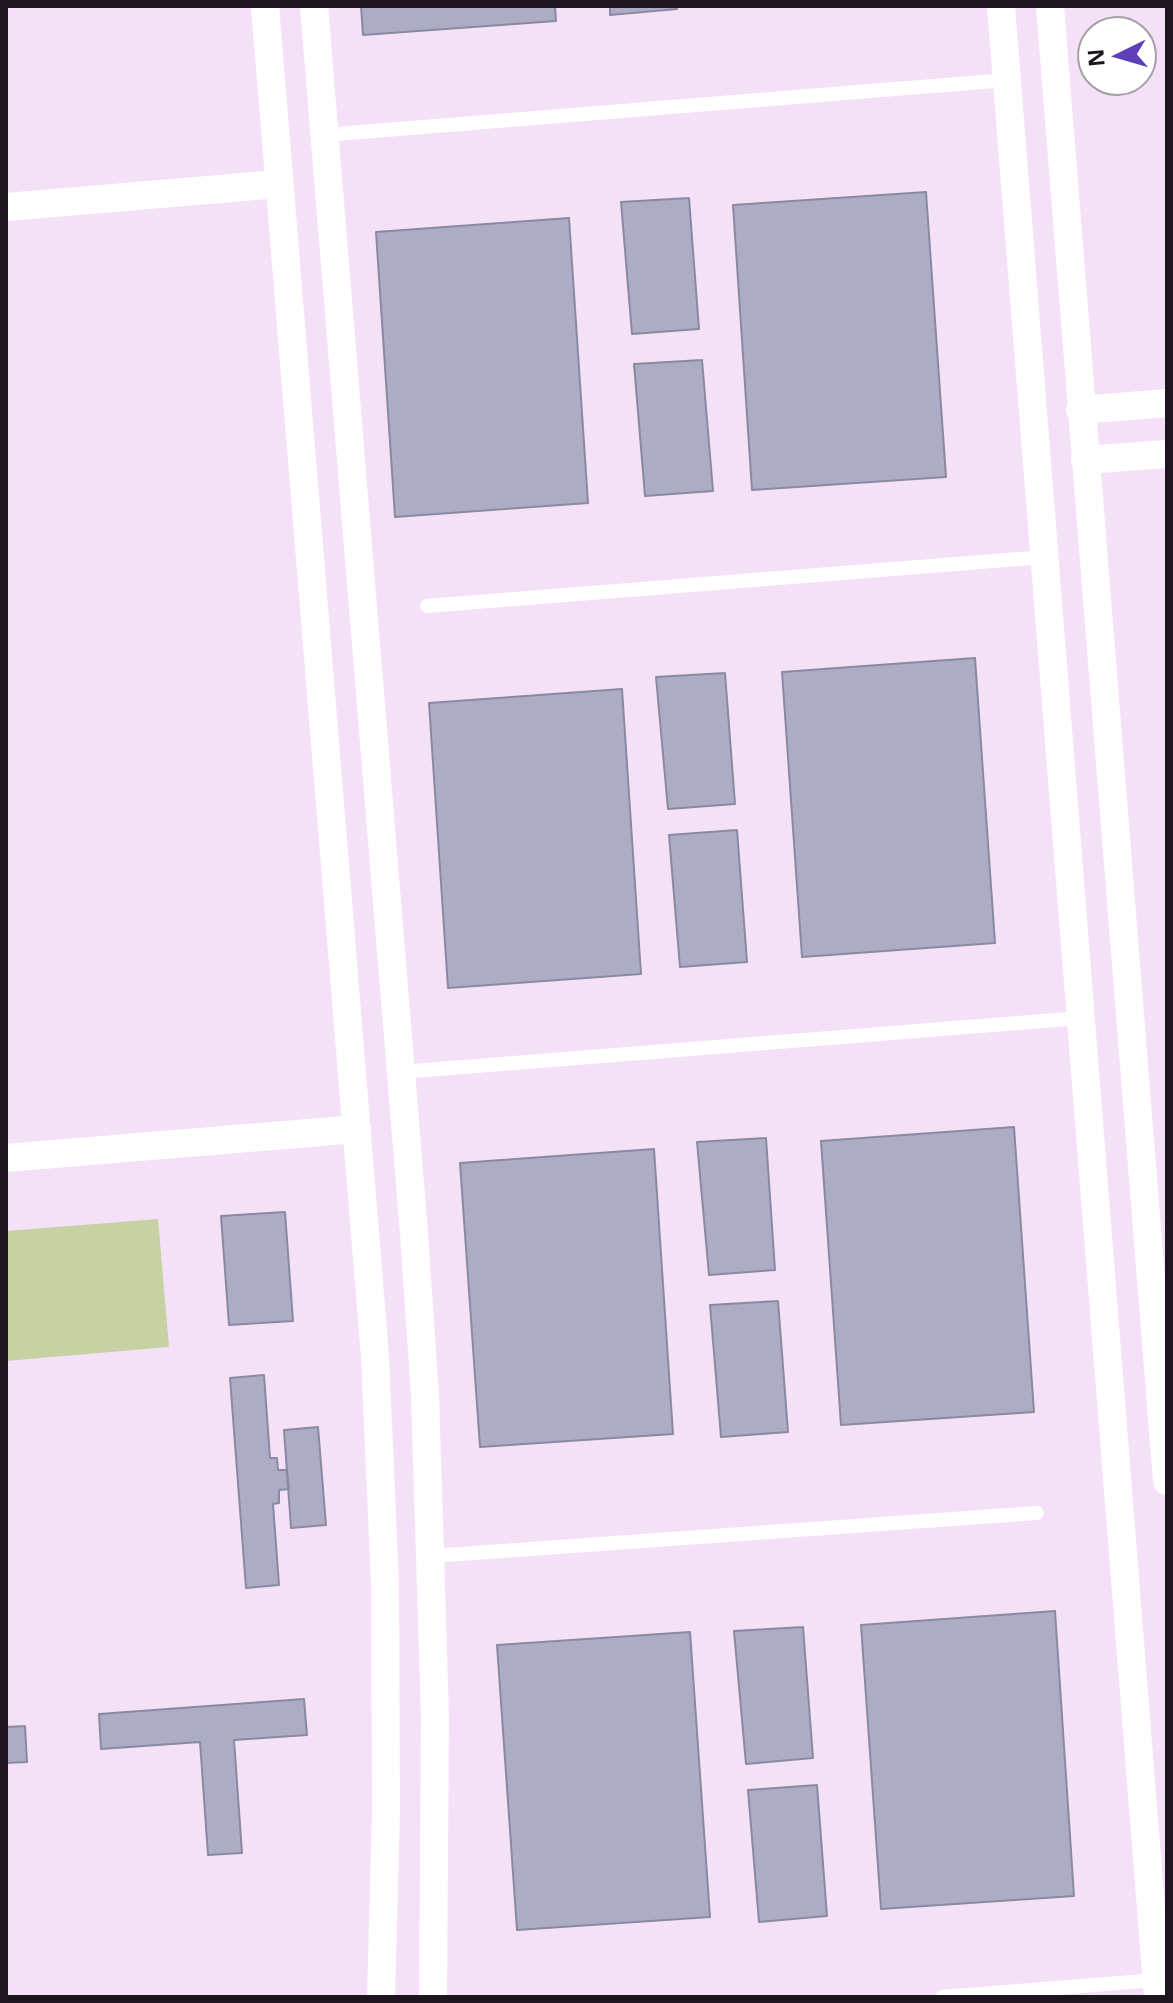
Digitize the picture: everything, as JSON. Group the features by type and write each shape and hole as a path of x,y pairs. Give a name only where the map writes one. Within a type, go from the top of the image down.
{"street":[{"path":"265,6 375,1356 385,1584 386,1811 381,1997"},
{"path":"314,6 416,1263 432,1556 435,1717 433,1997"},
{"path":"1001,6 1157,1988"},
{"path":"1050,6 1167,1481"},
{"path":"6,207 279,184"},
{"path":"1080,410 1167,403"},
{"path":"1085,460 1167,454"},
{"path":"6,1158 357,1129"}],"lane":[{"path":"324,135 1007,80"},
{"path":"427,606 1044,557"},
{"path":"401,1072 1081,1018"},
{"path":"432,1556 1037,1513"},
{"path":"943,1997 1157,1988"}],"green space":[{"path":"158,1219 169,1347 6,1361 6,1231"}],"building":[{"path":"361,6 555,6 556,21 363,35"},
{"path":"610,6 677,6 677,9 610,15"},
{"path":"926,192 946,477 752,490 733,205"},
{"path":"689,198 699,329 632,334 621,202"},
{"path":"569,218 588,503 395,517 376,232"},
{"path":"702,360 713,491 645,496 634,364"},
{"path":"975,658 995,943 802,957 782,672"},
{"path":"725,673 735,804 668,809 656,677"},
{"path":"622,689 641,974 448,988 429,703"},
{"path":"737,830 747,962 680,967 669,835"},
{"path":"1014,1127 1034,1412 841,1425 821,1141"},
{"path":"766,1138 775,1270 709,1275 697,1142"},
{"path":"654,1149 673,1434 480,1447 460,1163"},
{"path":"285,1212 293,1321 229,1325 221,1216"},
{"path":"778,1301 788,1432 721,1437 710,1305"},
{"path":"264,1375 270,1458 277,1458 278,1470 287,1470 289,1489 279,1490 279,1503 273,1504 279,1585 246,1588 230,1378"},
{"path":"318,1427 326,1525 291,1528 284,1430"},
{"path":"1055,1611 1074,1896 881,1909 861,1625"},
{"path":"803,1627 813,1758 746,1764 734,1631"},
{"path":"690,1632 710,1917 517,1930 497,1645"},
{"path":"304,1699 307,1735 234,1740 242,1853 208,1855 200,1742 101,1749 99,1714"},
{"path":"25,1726 27,1762 6,1763 6,1727"},
{"path":"817,1785 827,1916 759,1922 748,1790"}]}
